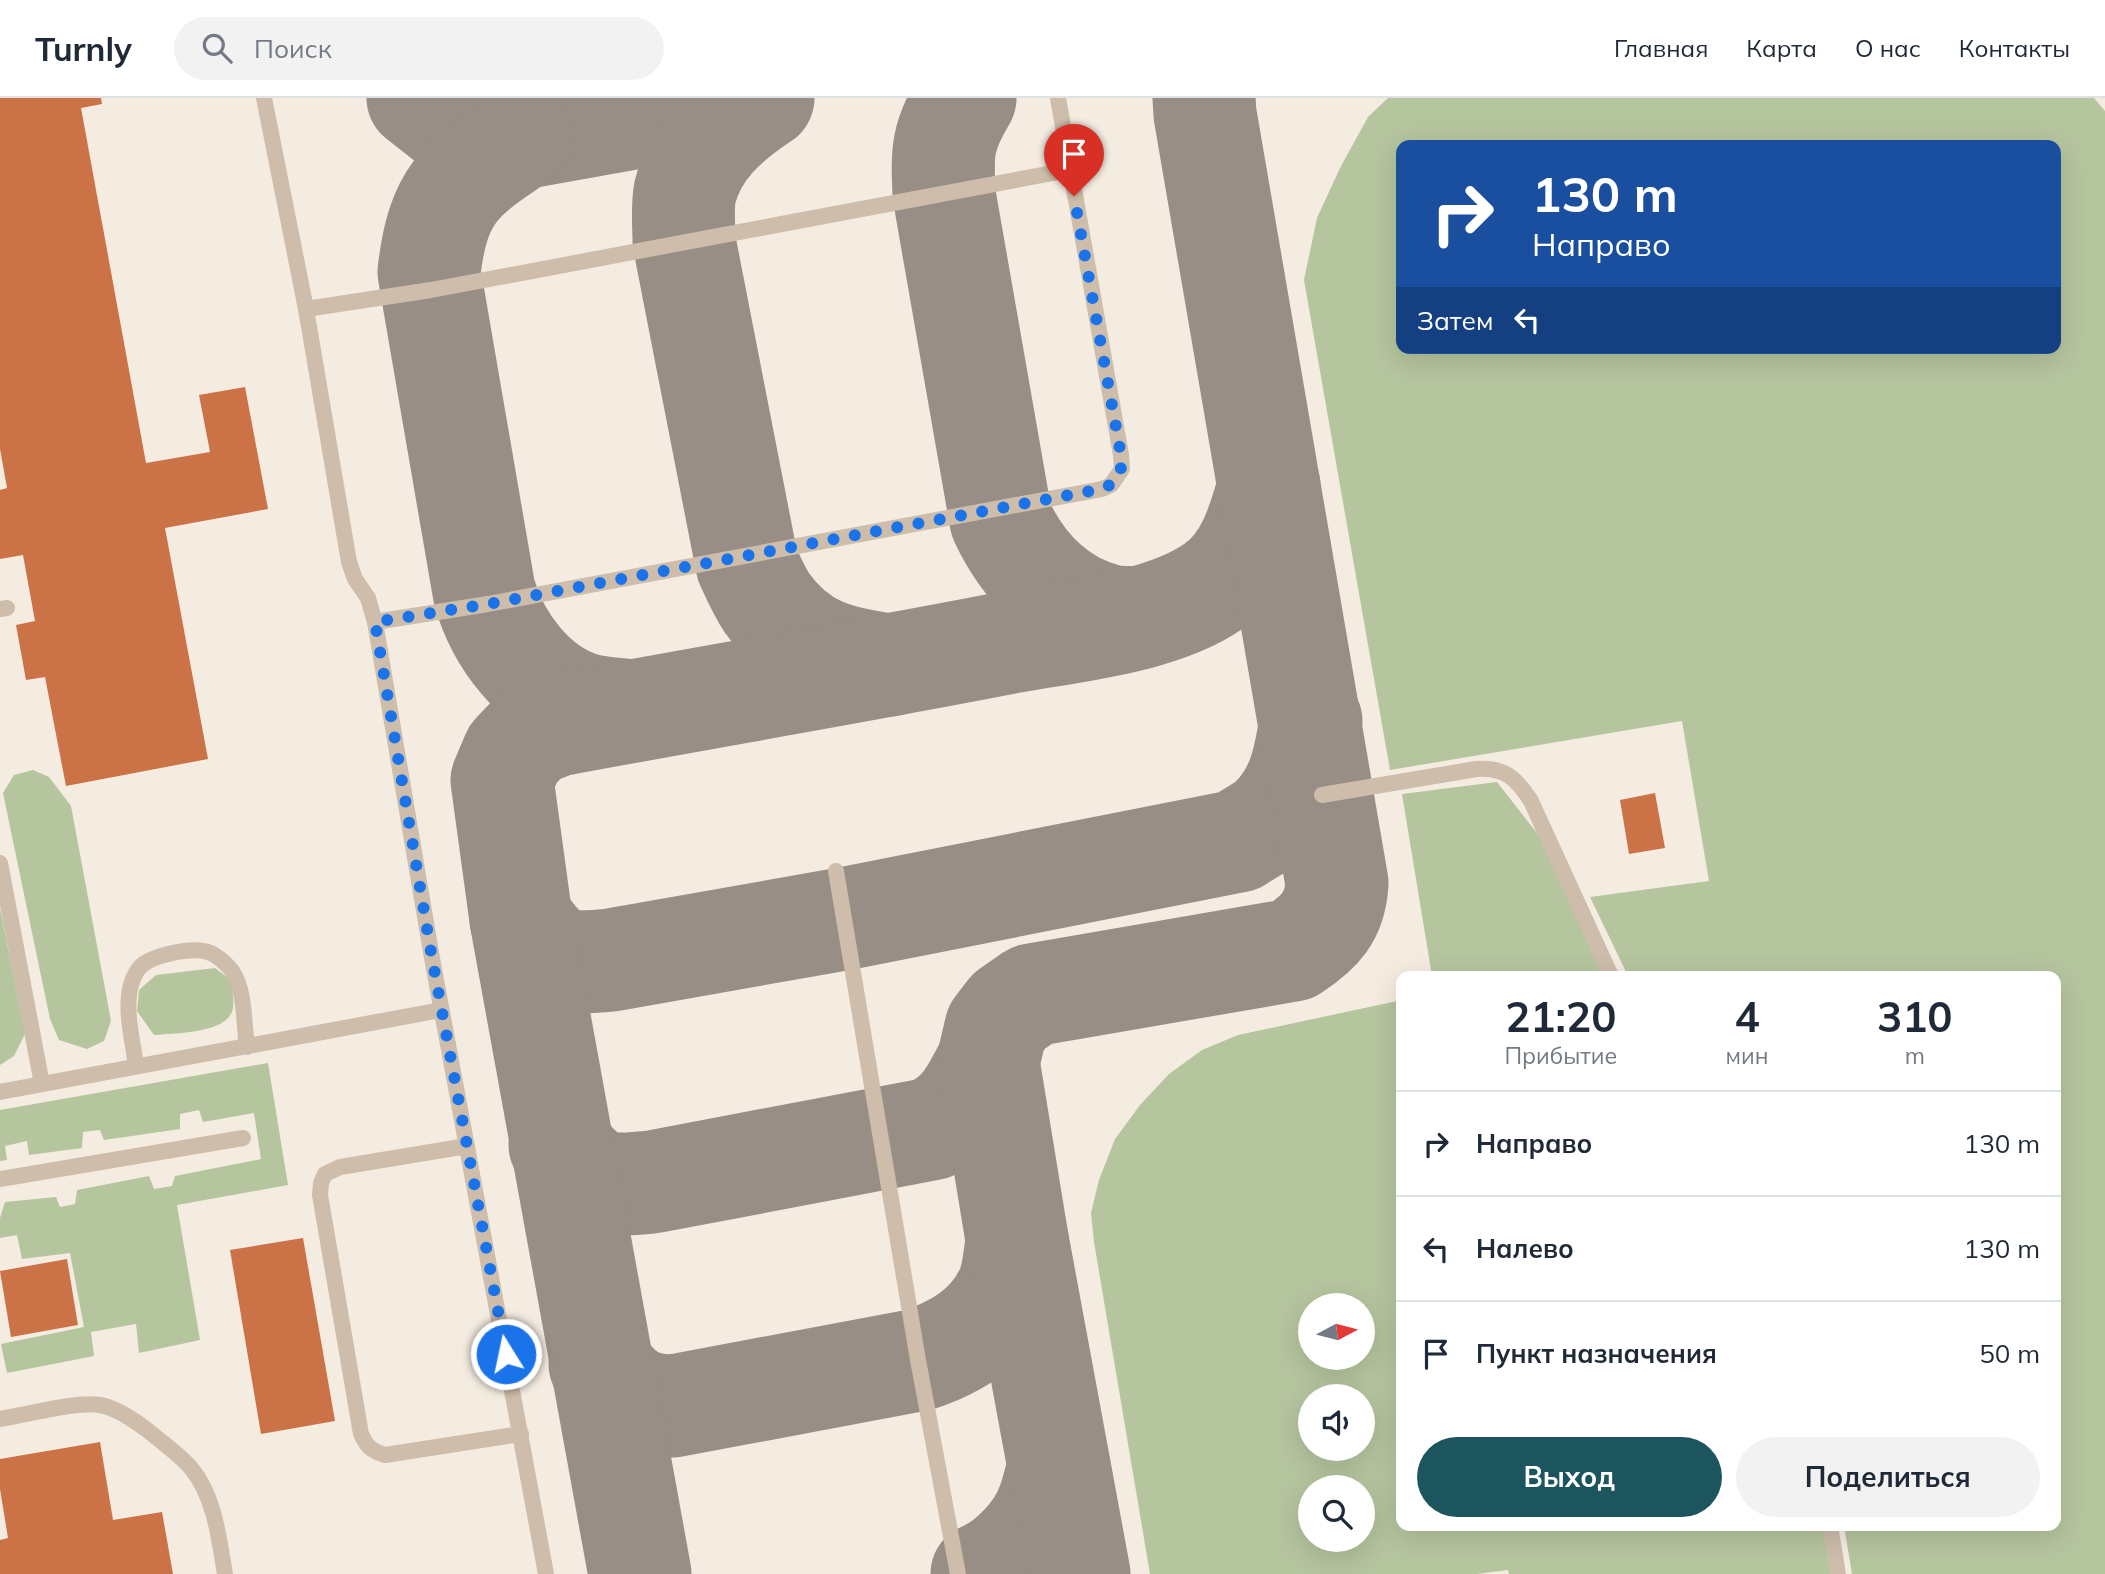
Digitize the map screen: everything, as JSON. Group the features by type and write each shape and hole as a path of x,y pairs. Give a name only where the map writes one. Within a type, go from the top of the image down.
{"lane":[{"path":"264,98 306,309 349,562 355,579 368,598 375,622 441,1010 546,1574"},
{"path":"375,622 488,604 1102,489 1111,485 1122,469 1121,455 1058,98"},
{"path":"306,309 431,290 1069,170"},
{"path":"1322,795 1476,769 1492,768 1508,774 1522,787 1531,801 1609,971"},
{"path":"0,863 42,1084"},
{"path":"836,872 914,1334 958,1574"},
{"path":"136,1066 129,1008 131,987 135,974 143,964 156,957 194,951 208,952 221,959 236,977 241,995 247,1047"},
{"path":"0,1092 441,1010"},
{"path":"0,1179 243,1138"},
{"path":"467,1146 340,1167 324,1174 320,1183 361,1434 367,1446 385,1455 521,1434"},
{"path":"0,1419 82,1405 100,1405 117,1411 142,1426 192,1469 205,1492 215,1522 225,1574"},
{"path":"1831,1531 1838,1574"}],"green space":[{"path":"1388,98 2094,98 2105,111 2105,1574 1852,1574 1845,1531 2061,1531 2061,971 1626,971 1590,897 1709,881 1682,721 1390,770 1304,280 1317,218 1368,117"},
{"path":"33,770 49,777 71,806 111,1021 104,1041 87,1049 59,1040 50,1019 3,793 14,775"},
{"path":"1497,782 1540,837 1605,971 1431,971 1402,794"},
{"path":"0,908 25,1034 14,1056 0,1065"},
{"path":"215,968 231,980 233,1008 229,1017 222,1023 200,1030 154,1035 137,1011 139,990 156,975"},
{"path":"1396,1001 1396,1531 1824,1531 1832,1574 1509,1574 1508,1570 1477,1574 1150,1574 1091,1213 1099,1180 1115,1139 1140,1105 1169,1074 1202,1050 1238,1035"},
{"path":"268,1063 288,1185 177,1205 200,1340 139,1353 136,1324 91,1332 94,1356 7,1373 1,1344 84,1327 70,1253 22,1259 17,1235 0,1238 0,1218 5,1202 56,1197 60,1207 75,1204 77,1190 149,1176 154,1189 172,1186 175,1176 261,1159 254,1113 203,1122 199,1110 180,1114 180,1129 104,1140 100,1130 83,1132 82,1148 29,1155 27,1141 5,1146 7,1160 0,1161 0,1110"}],"building":[{"path":"0,98 101,98 102,104 81,108 146,463 210,452 199,395 245,387 268,509 165,528 208,759 66,786 45,677 26,680 16,625 35,621 23,555 0,559 0,490 7,488 0,449"},
{"path":"1655,793 1665,848 1629,854 1620,800"},
{"path":"303,1238 335,1421 261,1434 230,1250"},
{"path":"67,1259 78,1325 11,1337 0,1271"},
{"path":"100,1442 113,1520 162,1512 173,1574 0,1574 0,1540 8,1538 0,1489 0,1459"}],"taxiway":[{"path":"418,98 446,120 460,127 479,133 521,138 744,98"},
{"path":"763,98 725,127 705,150 690,177 684,204 684,241 747,564 767,603 780,619 807,641 821,649 853,659 890,665"},
{"path":"965,98 945,144 944,194 1001,520 1019,552 1056,591 1071,601 1106,615 1138,618"},
{"path":"1079,1574 1017,1239 988,1062 996,1028 1009,1011 1032,995 1293,950 1318,930 1329,914 1336,895 1337,883 1204,98"},
{"path":"521,138 482,165 455,192 438,224 429,272 484,591 498,627 521,661 535,675 568,698 587,705 630,711"},
{"path":"640,1574 521,919 502,780 513,754 531,735 557,725 1114,624 1168,609 1214,586 1235,566 1256,528 1269,486"},
{"path":"521,919 541,944 558,958 580,962 611,960 843,919 1238,841 1270,820 1288,798 1303,762 1311,721"},
{"path":"560,1145 590,1176 621,1184 652,1182 931,1129 959,1109 988,1062"},
{"path":"600,1364 615,1383 631,1396 649,1404 673,1406 918,1360 957,1343 990,1317 1006,1292 1017,1239"},
{"path":"982,1574 1013,1554 1030,1535 1048,1504 1059,1467"}],"route":[{"path":"506,1354 432,958 375,622 488,604 1102,489 1111,485 1122,469 1121,455 1074,196"}]}
